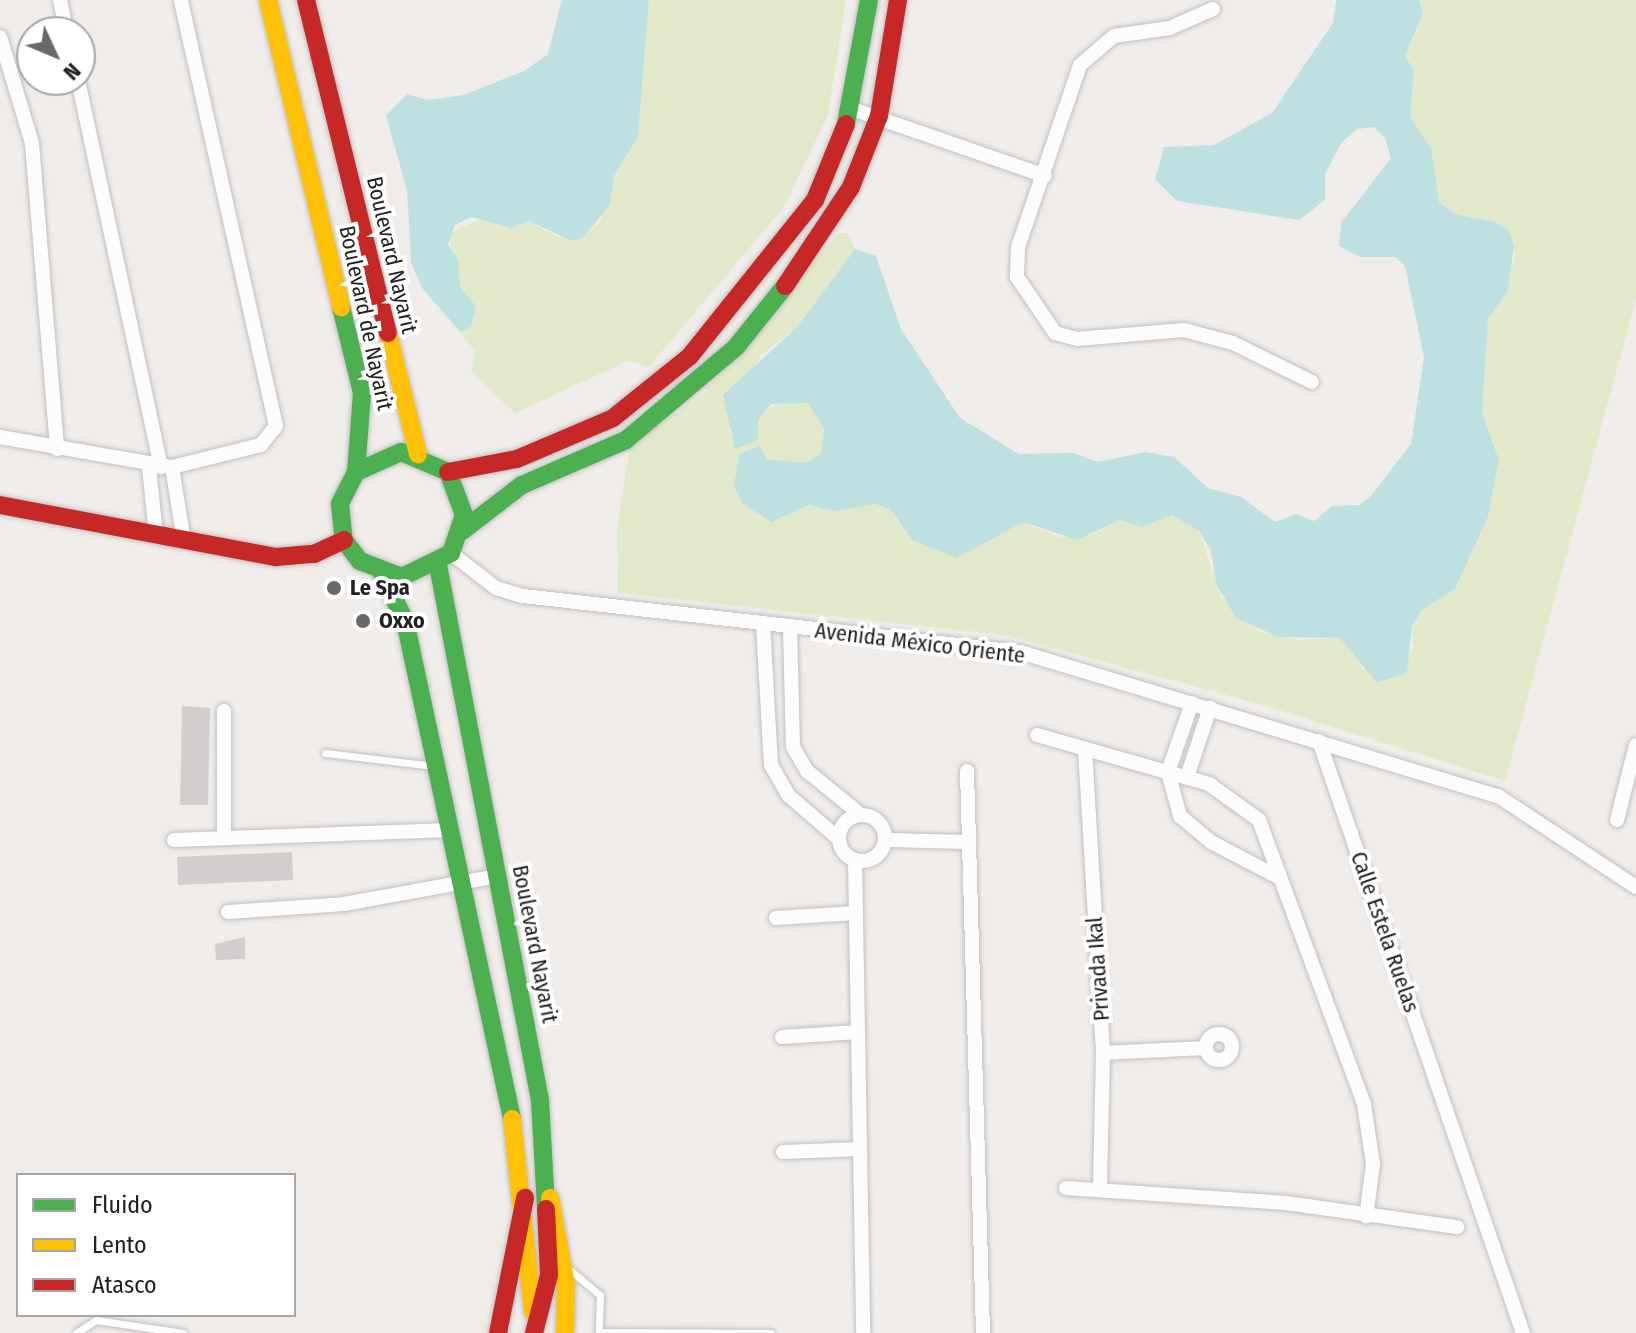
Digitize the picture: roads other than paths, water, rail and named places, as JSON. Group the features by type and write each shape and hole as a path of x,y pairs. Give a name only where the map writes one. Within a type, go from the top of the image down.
{"main road":[{"name":"Boulevard de Nayarit","path":"268,0 362,393 356,472 340,504 344,540"},
{"name":"Boulevard Nayarit","path":"306,0 418,454"},
{"path":"448,472 517,459 613,418 690,356 778,251 815,200 852,109 869,0"},
{"path":"0,505 276,557 314,554 344,540 382,574 411,576 444,559 462,531 522,485 626,440 695,389 805,262 841,208 879,116 898,0"},
{"path":"294,102 330,92"},
{"path":"613,418 626,440"},
{"path":"356,472 385,454 418,454 448,472 463,499 462,531"},
{"name":"Boulevard Nayarit","path":"444,559 550,1198 549,1275 534,1333"},
{"name":"Boulevard Nayarit","path":"382,574 405,621 462,883 525,1198 534,1333"},
{"path":"498,1333 525,1198"},
{"path":"550,1198 564,1268 565,1333"}],"street":[{"path":"0,437 161,467 261,445 276,426 181,0"},
{"path":"1213,9 1170,28 1114,36 1093,50 1071,85 1045,176 1018,247 1017,277 1055,333 1077,339 1184,330 1233,343 1312,382"},
{"path":"0,37 32,143 57,449"},
{"path":"81,96 161,467 184,541"},
{"path":"852,109 1045,176"},
{"path":"156,535 161,467"},
{"name":"Avenida México Oriente","path":"444,559 496,588 523,596 1020,652 1319,741 1525,810 1636,887"},
{"path":"763,623 771,765 788,795 839,839 855,860 863,1333"},
{"path":"790,626 793,747 807,771 860,814 883,827 886,840"},
{"path":"1192,703 1168,772 1180,816 1193,831 1280,878"},
{"path":"1187,777 1210,708"},
{"path":"224,711 224,838"},
{"path":"1037,735 1187,777 1231,794 1259,820 1371,1131 1366,1217"},
{"name":"Calle Estela Ruelas","path":"1319,741 1523,1333"},
{"path":"1617,820 1636,745"},
{"name":"Privada Ikal","path":"1085,749 1103,1053 1100,1188"},
{"path":"967,771 983,1333"},
{"path":"839,839 841,827 860,814"},
{"path":"174,840 450,830"},
{"path":"855,860 868,860 886,840 969,842"},
{"path":"228,912 344,904 498,876"},
{"path":"776,918 856,913"},
{"path":"782,1037 858,1032"},
{"path":"1103,1053 1205,1048"},
{"path":"783,1152 860,1149"},
{"path":"1066,1188 1100,1188 1457,1227"}],"lane":[{"path":"325,753 351,752 409,769 436,766"},
{"path":"564,1268 587,1277 600,1295 599,1333 771,1333"},
{"path":"76,1333 96,1320 183,1333"}],"water":[{"path":"562,0 649,0 638,137 615,174 609,206 584,237 572,241 529,221 511,228 471,217 455,225 448,245 458,259 460,287 476,306 471,327 460,332 422,288 411,262 407,191 386,115 407,94 428,100 464,95 524,71 548,54"},
{"path":"1336,0 1419,0 1423,13 1405,56 1414,71 1410,117 1431,148 1439,202 1455,214 1495,222 1509,231 1514,246 1508,290 1488,319 1482,413 1499,460 1488,517 1455,589 1423,609 1412,626 1407,673 1377,683 1340,638 1278,637 1236,618 1216,584 1211,551 1199,531 1172,515 1142,527 1120,520 1077,540 1023,522 957,558 912,540 890,509 875,504 834,511 809,505 771,522 742,503 734,485 739,454 760,446 767,459 806,463 821,453 824,429 808,403 771,404 758,420 758,440 735,449 723,395 797,327 855,249 876,256 901,329 960,418 1019,454 1073,453 1098,462 1146,452 1174,457 1208,488 1241,497 1275,522 1296,514 1314,521 1332,506 1359,505 1371,496 1411,444 1424,357 1405,266 1396,257 1360,257 1339,246 1341,223 1391,158 1385,138 1374,127 1357,129 1341,143 1325,174 1325,200 1299,220 1177,201 1155,179 1164,147 1214,145 1272,113 1333,23"}],"place":[{"name":"Le Spa","path":"334,588"},
{"name":"Oxxo","path":"363,621"}]}
